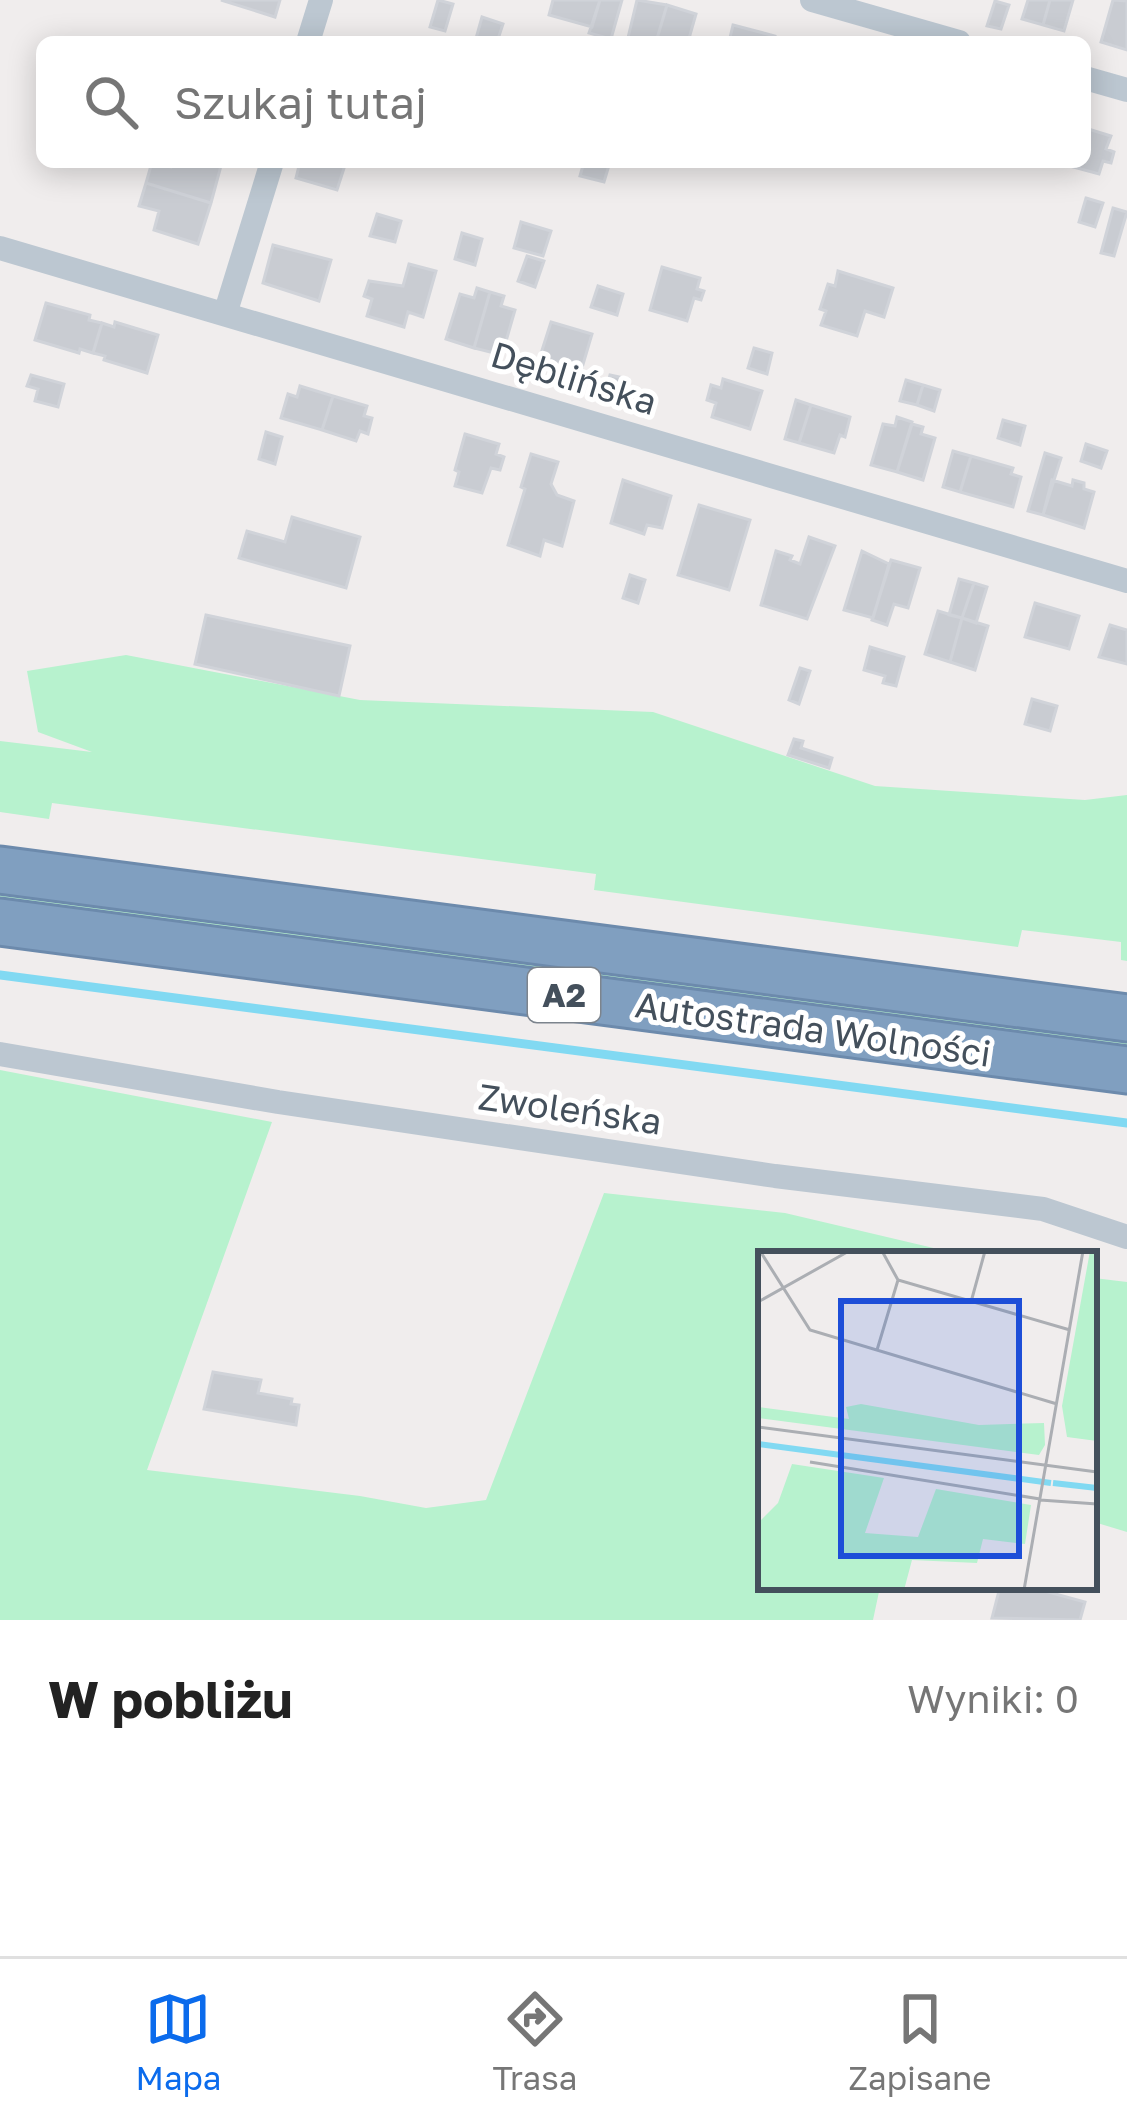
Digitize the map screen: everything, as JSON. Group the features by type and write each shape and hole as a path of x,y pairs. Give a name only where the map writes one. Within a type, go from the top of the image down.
{"highway":[{"name":"Autostrada Wolności","path":"0,870 1127,1018"},
{"name":"Autostrada Wolności","path":"0,922 1127,1070"}],"street":[{"path":"310,36 321,0"},
{"path":"819,1 939,36"},
{"path":"1091,80 1127,90"},
{"path":"226,311 270,168"},
{"name":"Dęblińska","path":"0,248 226,311 1127,581"},
{"name":"Zwoleńska","path":"0,1054 278,1102 752,1172 1043,1209 1127,1237"}],"green space":[{"path":"126,655 360,700 653,712 875,786 1085,800 1127,795 1127,961 1121,960 1121,942 1022,930 1018,947 594,890 596,874 52,803 49,819 0,812 0,741 92,752 38,732 27,671"},
{"path":"0,889 1127,1038 1127,1051 0,903"},
{"path":"0,1070 272,1122 147,1470 426,1508 486,1500 604,1193 785,1213 946,1251 758,1251 758,1590 879,1590 873,1620 0,1620"},
{"path":"1097,1278 1127,1282 1127,1532 1097,1523"}],"building":[{"path":"221,0 280,0 275,17"},
{"path":"438,0 453,4 445,31 430,27"},
{"path":"553,0 600,0 592,27 549,15"},
{"path":"600,0 622,0 612,36 589,33"},
{"path":"637,0 667,5 658,36 628,36"},
{"path":"1028,0 1050,0 1043,25 1022,19"},
{"path":"1050,0 1073,0 1064,31 1043,25"},
{"path":"1113,0 1127,1 1127,50 1101,42"},
{"path":"995,1 1009,5 1001,29 987,26"},
{"path":"667,5 696,14 690,36 658,36"},
{"path":"482,17 503,24 499,36 477,36"},
{"path":"733,25 775,36 730,36"},
{"path":"1091,130 1111,136 1106,149 1114,152 1111,163 1103,161 1099,174 1077,168 1091,168"},
{"path":"150,168 220,168 211,203 146,183"},
{"path":"298,168 344,168 337,190 296,178"},
{"path":"582,168 608,168 604,182 580,176"},
{"path":"146,183 211,203 198,244 154,230 159,211 139,206"},
{"path":"1086,198 1103,203 1095,227 1079,222"},
{"path":"1113,208 1127,212 1114,256 1101,253"},
{"path":"377,214 401,221 395,242 370,236"},
{"path":"521,222 551,231 543,256 514,248"},
{"path":"462,233 482,239 475,265 455,259"},
{"path":"273,245 331,260 319,301 263,283"},
{"path":"527,256 544,261 535,287 518,281"},
{"path":"409,264 436,271 423,317 408,312 404,327 367,316 372,299 364,296 369,281 403,286"},
{"path":"662,267 700,278 697,289 704,291 701,300 694,298 687,321 650,310"},
{"path":"838,271 893,288 884,317 865,311 857,336 821,325 826,311 820,309 828,284 835,286"},
{"path":"598,286 623,294 617,315 591,307"},
{"path":"477,288 490,292 474,348 446,339 460,294 474,298"},
{"path":"490,292 504,296 501,306 515,310 502,355 474,348"},
{"path":"46,303 102,323 93,353 35,340"},
{"path":"115,322 158,335 147,373 93,353 102,323 114,327"},
{"path":"551,322 592,334 579,378 537,366"},
{"path":"754,348 772,353 767,374 748,368"},
{"path":"31,375 64,384 58,407 35,401 38,389 27,386"},
{"path":"610,375 628,379 621,406 603,401"},
{"path":"723,379 762,391 750,429 712,417 716,403 707,400 711,385 721,388"},
{"path":"906,380 923,385 917,405 900,401"},
{"path":"923,385 940,390 934,411 917,405"},
{"path":"300,386 333,396 322,430 281,418 288,394 297,397"},
{"path":"333,396 367,406 364,416 372,418 368,434 360,431 356,441 322,430"},
{"path":"796,400 811,405 799,443 785,439"},
{"path":"811,405 850,417 834,453 799,443"},
{"path":"897,417 912,422 897,472 871,465 883,424 895,426"},
{"path":"1003,420 1025,426 1020,445 998,438"},
{"path":"912,424 923,427 921,434 935,438 923,480 897,472"},
{"path":"266,432 282,437 275,464 259,459"},
{"path":"465,434 499,444 496,454 504,457 500,470 491,468 482,493 455,486"},
{"path":"1086,444 1107,451 1101,468 1081,461"},
{"path":"953,451 971,456 960,492 943,487"},
{"path":"1045,453 1061,458 1043,515 1028,511"},
{"path":"531,454 558,462 551,484 557,495 574,501 562,546 544,540 540,556 508,545"},
{"path":"971,456 1013,468 1011,474 1021,477 1013,507 960,492"},
{"path":"623,480 671,496 662,528 647,525 644,534 611,523"},
{"path":"1052,480 1072,486 1073,480 1084,483 1084,489 1094,492 1084,528 1043,515"},
{"path":"699,505 750,520 729,590 678,575"},
{"path":"292,517 360,537 346,588 239,558 247,531 285,542"},
{"path":"809,537 835,546 807,619 761,605 776,551 800,564"},
{"path":"862,551 889,564 873,618 844,610"},
{"path":"891,560 920,568 908,608 894,604 887,625 872,620"},
{"path":"630,575 645,580 638,603 623,598"},
{"path":"959,579 974,583 962,618 949,615"},
{"path":"974,583 987,587 976,623 962,618"},
{"path":"1035,603 1079,616 1069,649 1025,637"},
{"path":"938,611 962,618 950,662 925,654"},
{"path":"206,615 350,646 339,696 195,664"},
{"path":"962,618 988,626 975,670 950,662"},
{"path":"1110,625 1127,630 1127,664 1099,657"},
{"path":"870,647 904,657 896,686 883,683 885,676 864,670"},
{"path":"800,668 810,671 799,704 789,700"},
{"path":"1032,699 1057,706 1050,731 1025,724"},
{"path":"794,739 803,741 801,748 832,758 829,768 788,755"},
{"path":"213,1372 261,1380 258,1393 292,1399 291,1404 299,1405 296,1425 204,1409"},
{"path":"999,1590 1041,1590 1085,1602 1080,1620 992,1618"}],"waterway":[{"path":"0,975 1127,1123"}]}
